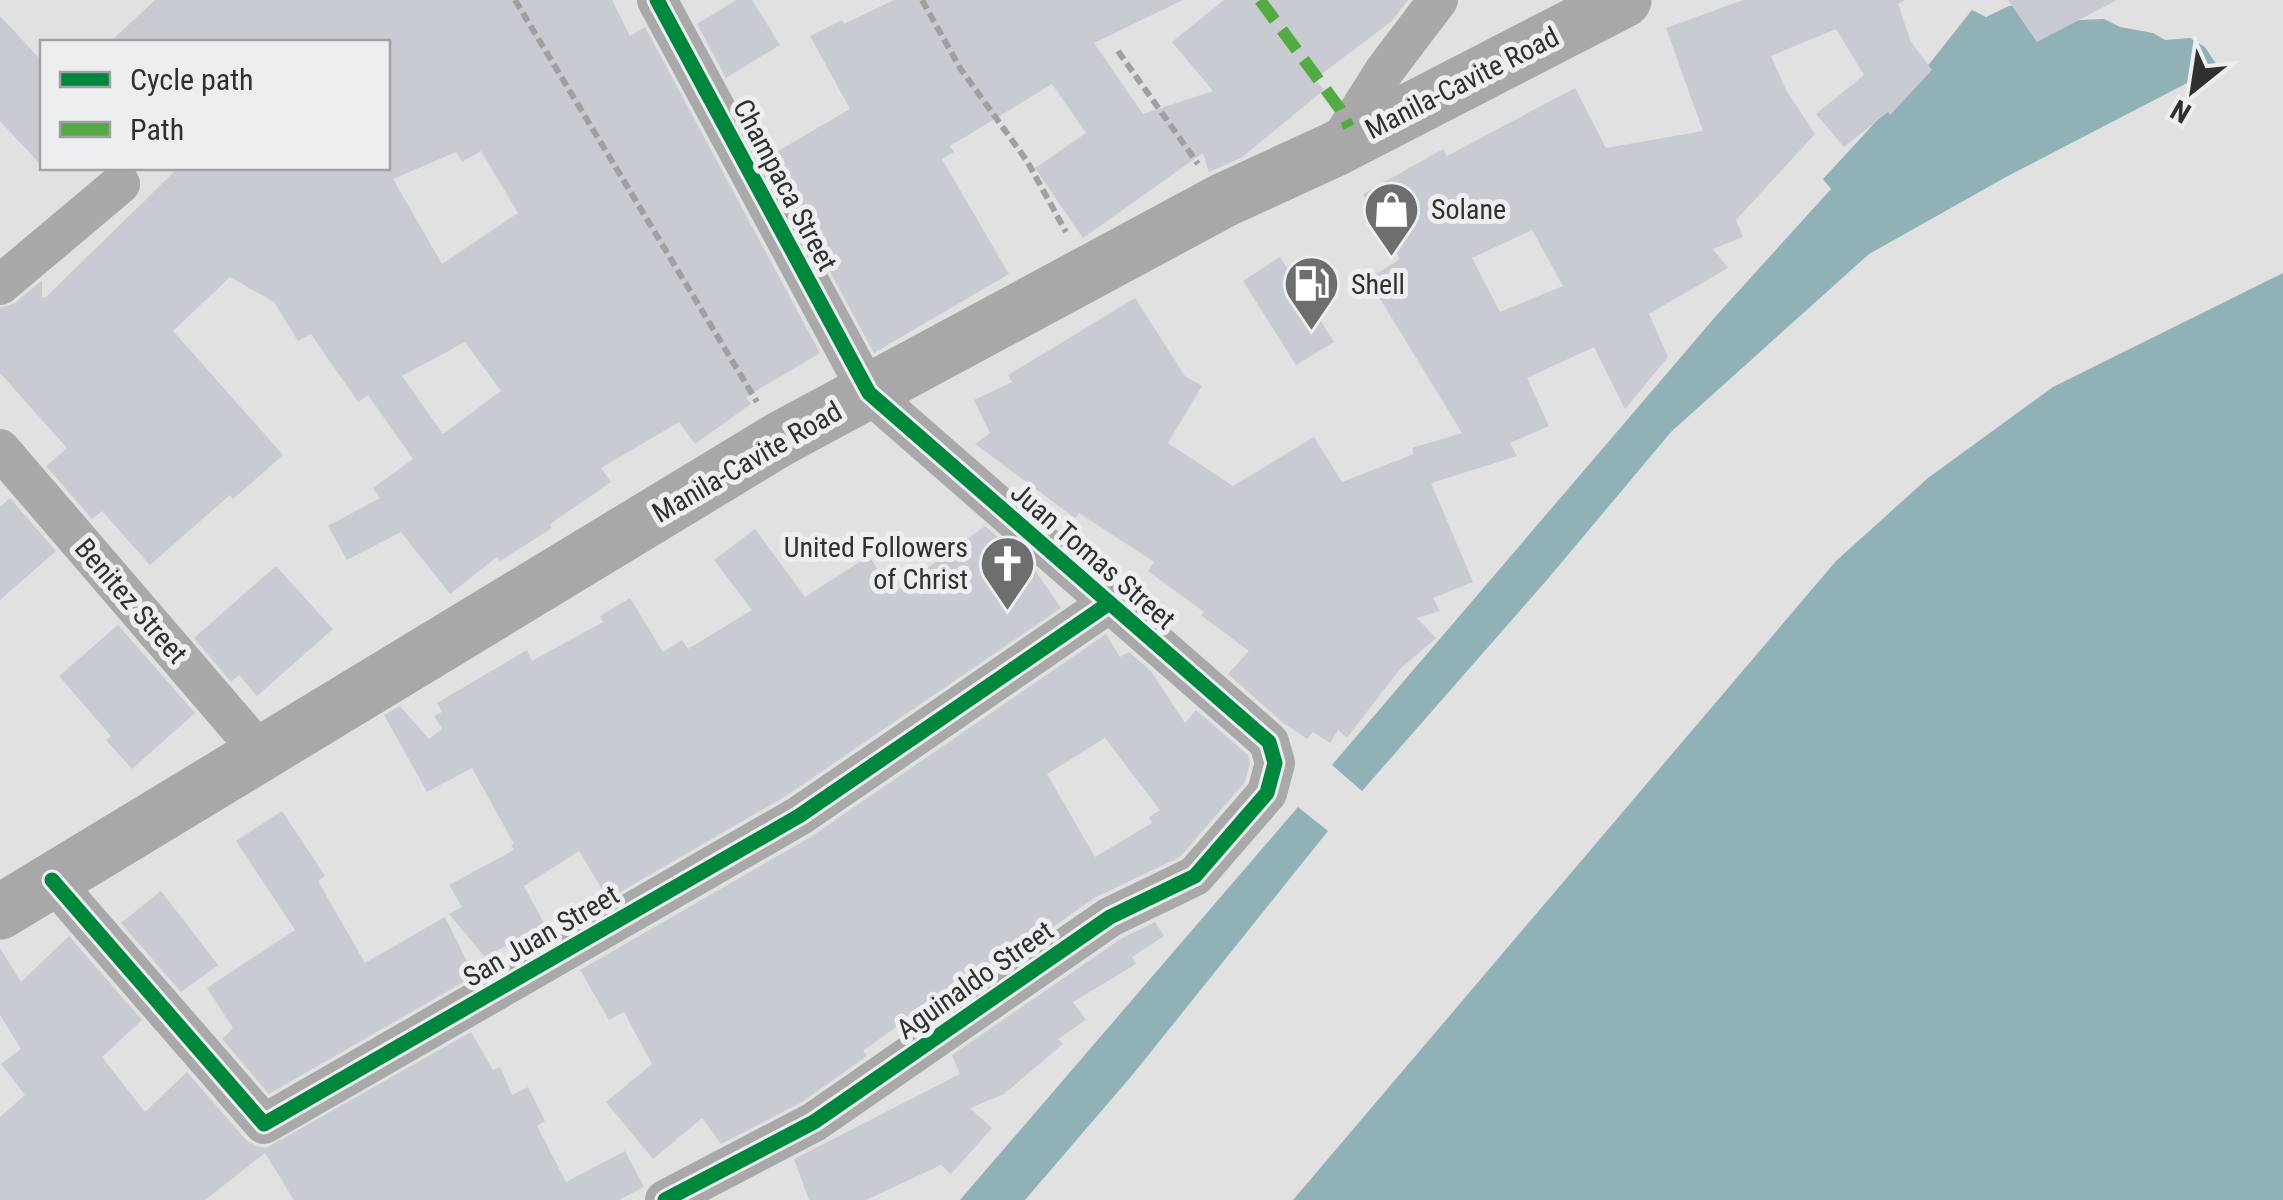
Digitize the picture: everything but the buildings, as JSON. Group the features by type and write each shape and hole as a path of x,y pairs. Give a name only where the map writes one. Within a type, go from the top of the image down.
{"main road":[{"name":"Manila-Cavite Road","path":"0,912 780,439 1224,200 1336,148 1624,0"}],"street":[{"name":"Champaca Street","path":"657,0 869,393"},
{"path":"1336,148 1386,70 1438,0"},
{"path":"0,285 120,184"},
{"name":"Juan Tomas Street","path":"869,393 1269,742 1275,763"},
{"name":"Benitez Street","path":"0,448 262,754"},
{"name":"San Juan Street","path":"52,880 264,1124 799,816 1108,604"},
{"name":"Aguinaldo Street","path":"665,1200 814,1122 1110,918 1194,876 1266,793 1275,763"}],"path":[{"path":"516,0 780,439"},
{"path":"922,0 960,68 1026,161 1089,273"},
{"path":"1118,51 1224,200"}],"water":[{"path":"2027,4 2058,21 2104,19 2165,40 2190,38 2205,47 2218,67 2006,177 1869,254 1671,432 1362,791 1332,765 1716,316 1831,189 1823,179 1930,63 1972,10 1986,17 2009,6"},
{"path":"2283,273 2283,1200 1293,1200 1836,561 1928,478 2053,387"},
{"path":"1298,807 1328,831 1134,1073 1025,1200 960,1200"}],"marked path":[{"path":"1260,0 1349,127"}],"cycle path":[{"path":"657,0 869,393 1269,742 1275,763 1267,793 1195,876 1110,917 814,1122 665,1200"},
{"path":"52,880 264,1124 799,816 1108,604"}],"place":[{"name":"Solane","path":"1392,258"},
{"name":"Shell","path":"1312,333"},
{"name":"United Followers of Christ","path":"1007,612"}]}
